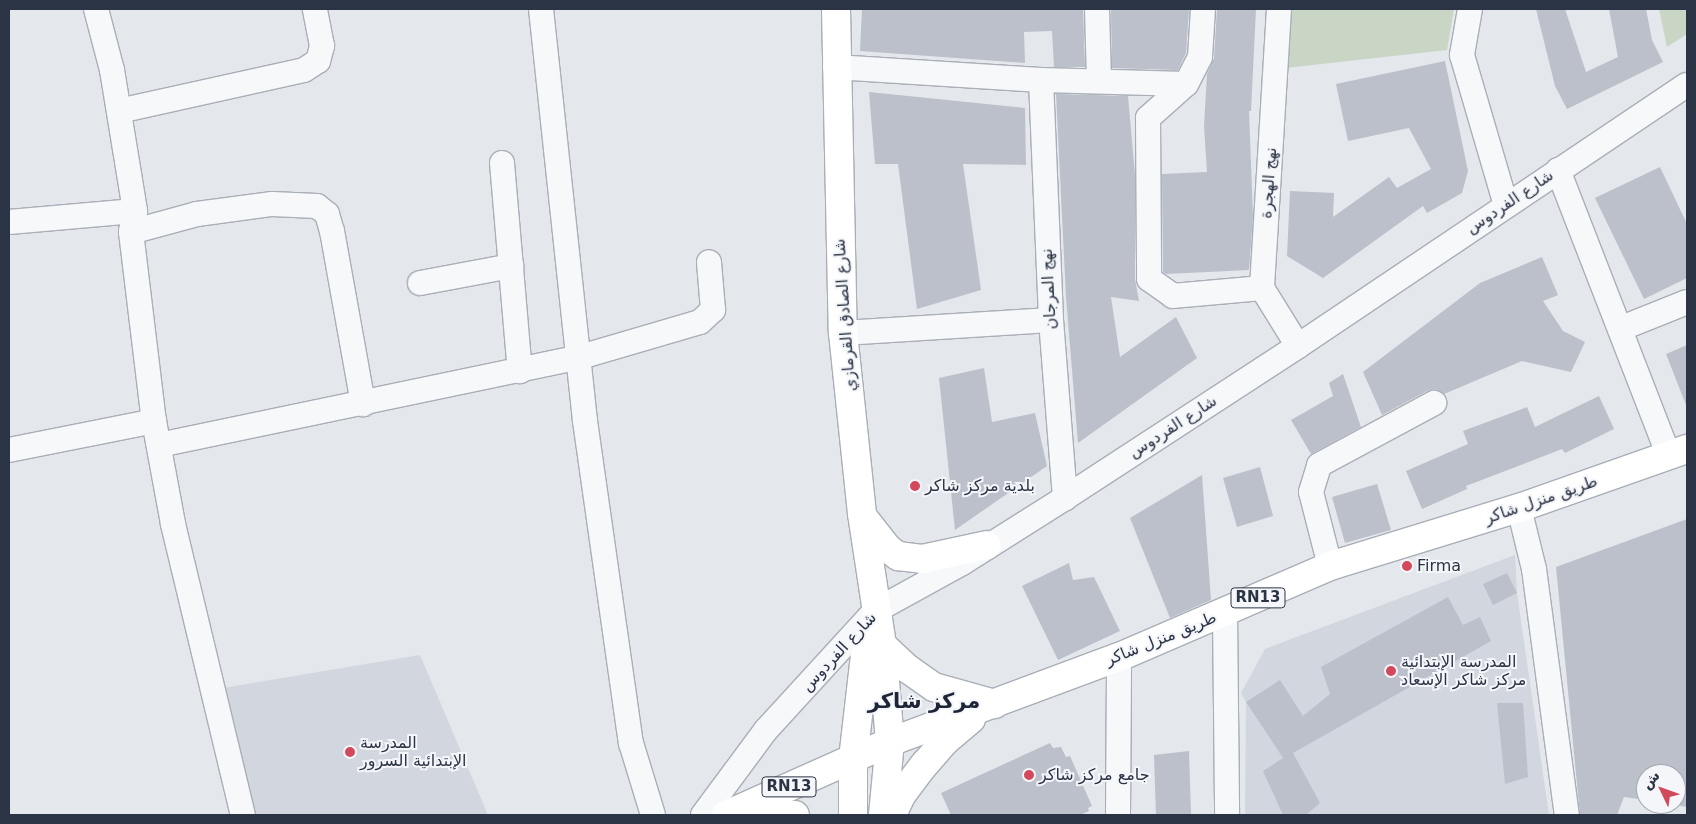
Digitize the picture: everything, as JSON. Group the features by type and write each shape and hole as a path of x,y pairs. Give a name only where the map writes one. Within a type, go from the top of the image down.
{"main road":[{"name":"شارع الصادق القرمازي","path":"836,9 835,67 843,333 862,514 878,625 890,742 882,815"},
{"name":"طريق منزل شاكر","path":"730,814 890,742 1119,656 1225,613 1330,566 1519,508 1678,452"},
{"path":"862,514 873,532 898,556 922,559 987,545"},
{"name":"شارع الصادق القرمازي","path":"854,815 853,760 864,655 878,625"},
{"path":"878,625 908,669 934,687 990,705"},
{"path":"892,815 902,794 935,752 990,705"},
{"path":"730,814 795,815"}],"street":[{"path":"96,9 112,70 119,111 154,421 173,524 243,815"},
{"path":"119,111 304,70 318,61 322,46 315,9"},
{"path":"541,9 577,358 632,744 652,815"},
{"path":"1096,9 1099,80"},
{"path":"1203,9 1200,57 1186,84 1148,118 1149,279 1173,296 1262,288 1298,346"},
{"name":"نهج الهجرة","path":"1262,288 1279,9"},
{"path":"1470,9 1462,55 1506,205"},
{"path":"835,67 1041,80 1099,80 1186,84"},
{"name":"نهج المرجان","path":"1041,80 1050,320 1065,498"},
{"name":"شارع الفردوس","path":"703,815 766,730 878,625 987,545 1065,498 1298,346 1687,85"},
{"path":"502,163 520,371"},
{"path":"1558,170 1622,328 1678,452"},
{"path":"9,222 133,222 272,204 317,206 327,214 332,231 363,404"},
{"path":"159,445 217,430 363,404 520,371 577,358 700,322 713,310 708,262"},
{"path":"420,283 511,266"},
{"path":"1622,328 1687,302"},
{"path":"843,333 1050,320"},
{"path":"1330,566 1311,492 1319,464 1434,403"},
{"path":"9,450 154,421"},
{"path":"1519,508 1534,569 1567,815"},
{"path":"1225,613 1227,815"},
{"path":"1118,815 1119,656"}],"shaded area":[{"name":"المدرسة الإبتدائية مركز شاكر الإسعاد","path":"1515,555 1517,593 1549,815 1245,815 1246,702 1241,693 1265,649"},
{"name":"المدرسة الإبتدائية السرور","path":"420,655 488,815 255,815 223,688"}],"green space":[{"path":"1290,9 1454,9 1447,50 1286,68"},
{"path":"1659,9 1687,9 1687,34 1667,47"}],"building":[{"path":"862,9 1083,9 1085,67 1054,67 1052,31 1024,32 1025,63 860,51"},
{"path":"1111,9 1189,9 1186,53 1178,70 1112,68"},
{"path":"1217,9 1256,9 1251,111 1249,111 1253,217 1249,270 1166,274 1163,272 1162,174 1207,172 1204,126 1207,74 1214,58"},
{"path":"1536,9 1565,9 1586,72 1618,57 1609,9 1646,9 1652,40 1663,62 1567,109 1555,86"},
{"path":"1445,61 1468,171 1462,193 1427,213 1423,206 1323,278 1287,256 1290,191 1334,193 1333,217 1389,177 1397,188 1431,169 1409,128 1348,141 1336,84"},
{"path":"869,92 1025,108 1026,165 963,164 981,290 917,309 898,164 875,164"},
{"path":"1056,94 1128,96 1135,175 1135,279 1139,301 1111,297 1120,357 1176,317 1197,358 1078,443 1066,297"},
{"path":"1660,167 1687,224 1687,278 1644,299 1595,198"},
{"path":"1542,257 1558,295 1543,301 1563,331 1585,342 1571,372 1522,361 1444,394 1435,389 1427,391 1382,415 1363,372 1480,283"},
{"path":"1687,345 1687,405 1686,405 1666,354"},
{"path":"984,368 992,422 1035,413 1047,466 955,530 939,378"},
{"path":"1343,374 1361,427 1311,454 1291,420 1333,396 1329,383"},
{"path":"1599,396 1614,429 1565,453 1562,449 1466,486 1467,489 1422,509 1406,471 1468,444 1463,431 1527,407 1535,427"},
{"path":"1260,467 1273,516 1237,527 1223,478"},
{"path":"1202,475 1211,600 1170,618 1130,518"},
{"path":"1377,484 1391,530 1345,543 1332,497"},
{"path":"1687,519 1687,807 1686,764 1636,764 1636,799 1624,797 1617,815 1580,815 1556,567"},
{"path":"1069,563 1073,580 1094,577 1120,631 1058,660 1022,586"},
{"path":"1507,573 1517,593 1493,605 1483,584"},
{"path":"1448,597 1463,625 1480,617 1491,641 1293,753 1320,803 1306,815 1283,815 1263,771 1283,758 1246,702 1280,680 1303,716 1330,694 1321,667"},
{"path":"1497,703 1523,703 1528,777 1505,784"},
{"name":"جامع مركز شاكر","path":"1050,743 1053,748 1061,747 1066,757 1070,756 1092,806 1088,808 1089,811 1080,815 951,815 941,793"},
{"path":"1189,751 1191,815 1156,815 1154,755"}],"place":[{"name":"بلدية مركز شاكر","path":"915,486"},
{"name":"Firma","path":"1407,566"},
{"name":"المدرسة الإبتدائية مركز شاكر الإسعاد","path":"1391,671"},
{"name":"المدرسة الإبتدائية السرور","path":"350,752"},
{"name":"جامع مركز شاكر","path":"1029,775"}],"district":[{"name":"مركز شاكر","path":"924,701"}]}
